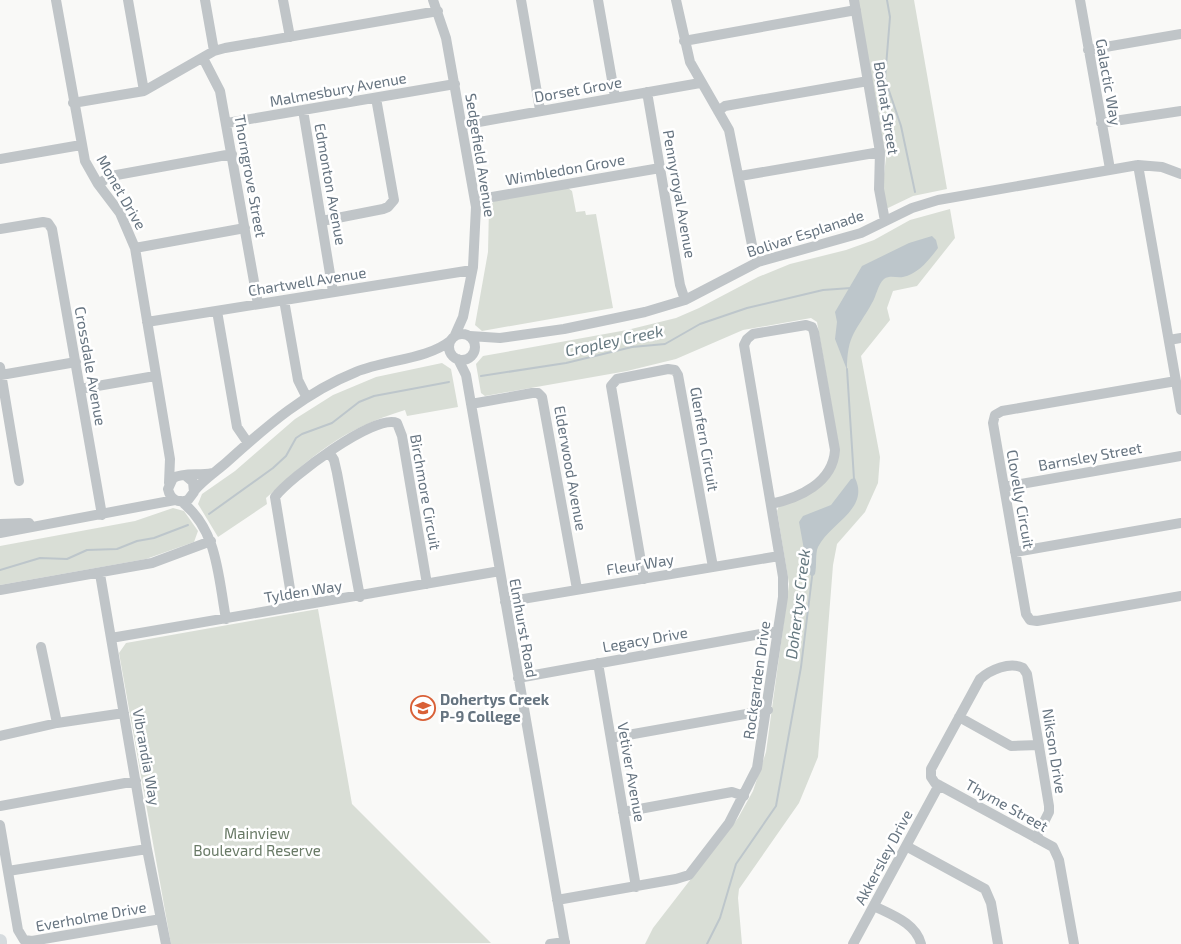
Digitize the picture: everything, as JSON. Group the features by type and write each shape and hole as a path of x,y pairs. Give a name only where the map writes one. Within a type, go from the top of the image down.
{"street":[{"name":"Monet Drive","path":"56,0 73,103 86,161 98,184 120,213 135,248 170,459 169,484"},
{"path":"128,0 144,91"},
{"path":"205,0 214,52"},
{"path":"283,0 290,37"},
{"name":"Sedgefield Avenue","path":"433,0 438,11 455,84 475,200 477,224 472,270 463,316 453,338"},
{"path":"521,0 540,110"},
{"path":"598,0 615,97"},
{"path":"676,0 690,62 729,130 740,176 753,250 758,262"},
{"name":"Galactic Way","path":"1080,0 1110,169"},
{"path":"684,40 855,5"},
{"name":"Bodnat Street","path":"855,5 880,152 879,189 885,221"},
{"path":"73,103 144,91 214,52 438,11"},
{"path":"1088,50 1181,34"},
{"name":"Thorngrove Street","path":"203,58 220,91 258,304"},
{"path":"718,111 725,106 868,81"},
{"name":"Dorset Grove","path":"462,125 700,82"},
{"name":"Malmesbury Avenue","path":"226,123 455,84"},
{"name":"Pennyroyal Avenue","path":"647,92 680,285 685,300"},
{"path":"322,221 388,208 394,200 376,98"},
{"name":"Edmonton Avenue","path":"303,110 333,292"},
{"path":"1101,123 1181,111"},
{"path":"0,159 81,145"},
{"path":"740,176 880,152"},
{"path":"98,184 110,176 232,154"},
{"path":"1138,165 1181,410"},
{"name":"Bolivar Esplanade","path":"469,335 500,338 603,322 645,312 685,300 758,262 861,232 912,208 938,200 1138,165 1162,167 1181,174"},
{"name":"Wimbledon Grove","path":"475,200 660,168"},
{"name":"Crossdale Avenue","path":"0,229 36,222 48,223 52,229 102,515"},
{"path":"135,248 245,228"},
{"name":"Chartwell Avenue","path":"147,322 472,270"},
{"path":"284,300 298,380 306,396"},
{"path":"217,311 237,427 248,443"},
{"name":"Sedgefield Avenue","path":"463,316 469,335"},
{"name":"Rockgarden Drive","path":"558,900 689,875 729,823 757,768 768,710 784,587 779,556 770,504 744,348 747,339 753,334 803,325 812,328 835,450 831,470 820,483 787,500 770,504"},
{"path":"0,533 102,515 150,503 178,501 193,493 213,473 278,417 306,396 357,372 391,360 433,352 460,333 469,335 475,344 472,355 455,358 433,352"},
{"path":"453,338 449,348 455,358"},
{"name":"Bolivar Esplanade","path":"472,355 480,347 500,338"},
{"path":"1169,340 1181,338"},
{"name":"Elmhurst Road","path":"472,355 466,375 470,404 565,943"},
{"name":"Elmhurst Road","path":"455,358 466,375"},
{"path":"20,481 3,402 1,371 76,362"},
{"name":"Glenfern Circuit","path":"644,579 611,386 618,379 668,369 675,370 678,375 713,567"},
{"path":"80,389 155,376"},
{"name":"Clovelly Circuit","path":"1176,381 998,412 993,423 1026,614 1034,621 1181,596"},
{"name":"Elderwood Avenue","path":"470,404 532,393 542,397 577,589"},
{"name":"Birchmore Circuit","path":"292,606 274,499 281,490 349,438 375,425 392,421 397,423 402,436 428,584"},
{"path":"329,452 336,467 360,597"},
{"name":"Barnsley Street","path":"1004,486 1181,456"},
{"name":"Monet Drive","path":"170,459 184,475"},
{"path":"150,503 176,476 213,473"},
{"path":"184,475 193,482 195,512 211,541 226,619"},
{"path":"169,484 168,492 195,512"},
{"path":"0,524 70,520"},
{"path":"1015,552 1181,524"},
{"path":"0,590 100,574 169,558 211,541"},
{"name":"Fleur Way","path":"505,602 779,556"},
{"name":"Tylden Way","path":"111,638 500,572"},
{"name":"Vibrandia Way","path":"100,574 147,849 166,944"},
{"name":"Legacy Drive","path":"518,678 777,631"},
{"path":"41,647 57,724"},
{"name":"Vetiver Avenue","path":"598,663 636,886"},
{"name":"Nikson Drive","path":"958,717 974,687 986,674 1014,665 1023,668 1027,674 1049,812 1036,838"},
{"path":"611,738 768,710"},
{"path":"0,736 124,713"},
{"path":"939,785 931,777 931,768 958,717 1011,746 1039,745"},
{"path":"0,806 136,781"},
{"name":"Thyme Street","path":"939,785 1054,848 1059,860 1074,944"},
{"name":"Akkersley Drive","path":"853,944 939,785"},
{"path":"623,812 732,792 744,796"},
{"name":"Everholme Drive","path":"0,825 18,930 21,938 26,941 161,918"},
{"path":"906,846 985,889 991,903 998,944"},
{"path":"8,871 147,849"},
{"path":"874,906 911,926 917,931 921,944"},
{"path":"550,944 565,943"}],"green space":[{"path":"858,0 914,0 947,189 913,196 888,208 885,207 882,190 886,158"},
{"path":"568,188 572,191 576,212 585,211 586,215 596,214 613,308 482,331 475,325 488,252 489,207 494,201"},
{"path":"950,209 955,238 917,286 893,291 887,308 890,320 861,356 880,457 878,483 865,512 837,544 833,565 818,757 799,803 739,889 742,944 645,944 653,928 738,818 753,791 766,752 789,584 777,511 779,506 819,486 827,479 837,460 839,448 817,322 811,318 743,330 676,359 627,371 485,396 481,393 476,364 483,356 627,330 676,318 758,277 790,264 846,250 874,240 910,220"},
{"path":"442,363 451,369 458,407 407,416 405,410 383,417 346,435 314,456 283,483 266,498 267,504 218,537 198,504 202,494 235,471 295,419 333,395 376,377"},
{"path":"173,508 184,511 198,531 194,542 146,559 0,585 0,546 135,521"},
{"name":"Mainview Boulevard Reserve","path":"318,609 352,804 491,943 171,944 119,653 126,643"}],"shaded area":[{"path":"932,236 936,240 938,248 923,266 914,273 903,277 889,277 882,281 851,341 847,358 847,370 835,339 837,322 835,312 862,266 909,243"},
{"path":"855,478 858,489 857,498 847,515 831,530 818,547 815,574 812,577 808,572 799,522 803,516 831,505 851,479"}],"waterway":[{"name":"Dohertys Creek","path":"887,0 890,17 885,79 901,126 915,192"},
{"name":"Cropley Creek","path":"481,376 566,363 632,347 665,344 700,324 747,308 823,290 851,288"},
{"name":"Dohertys Creek","path":"847,369 854,479"},
{"name":"Cropley Creek","path":"209,514 273,468 286,456 296,438 332,423 359,402 374,396 449,382"},
{"name":"Cropley Creek","path":"0,570 40,558 67,559 87,550 117,549 188,525"},
{"name":"Dohertys Creek","path":"707,944 720,918 736,864 776,806 801,667 812,577"}],"place":[{"name":"Dohertys Creek P-9 College","path":"423,708"}]}
